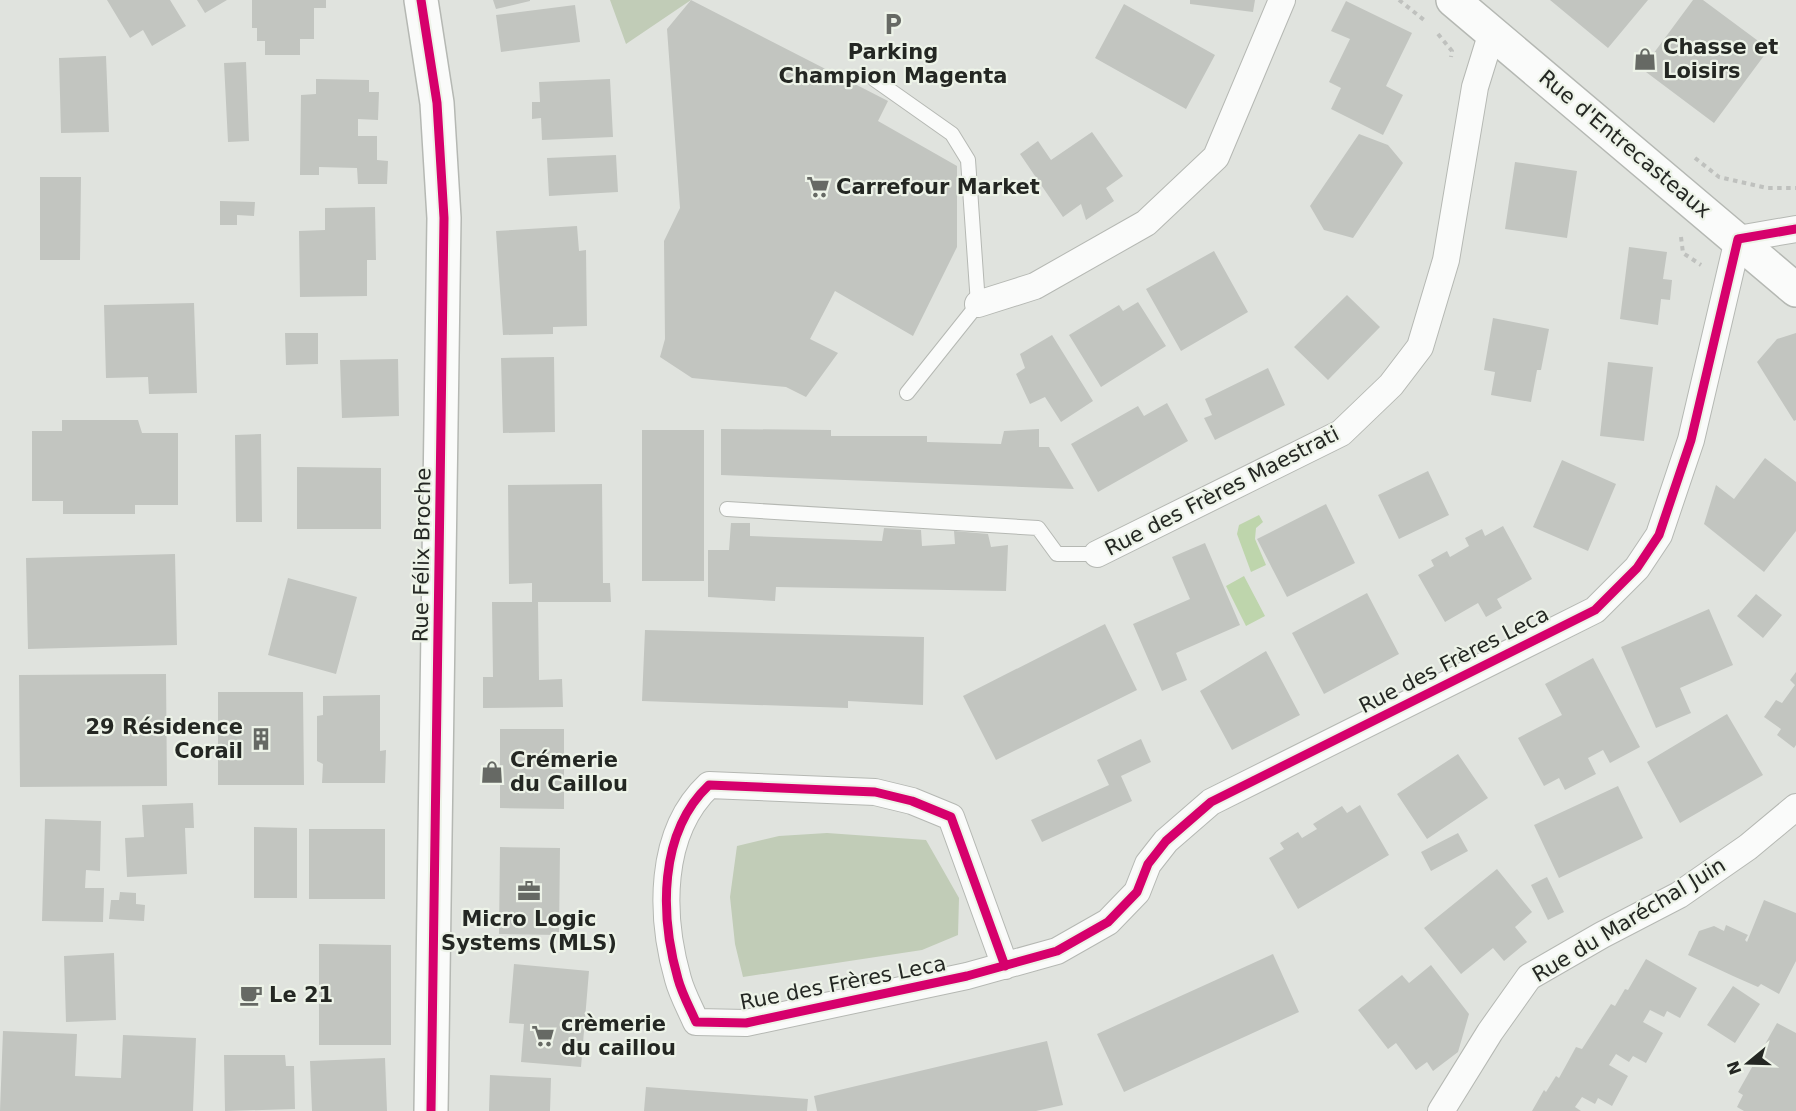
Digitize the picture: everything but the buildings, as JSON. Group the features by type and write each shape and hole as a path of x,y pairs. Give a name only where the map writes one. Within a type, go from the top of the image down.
{"street":[{"name":"Rue Félix Broche","path":"421,0 437,103 444,218 431,1111"},
{"path":"978,304 1035,286 1146,223 1216,157 1282,0"},
{"name":"Rue d'Entrecasteaux","path":"1453,0 1796,290"},
{"name":"Rue des Frères Maestrati","path":"1097,554 1341,433 1391,385 1420,347 1446,260 1474,87 1492,32"},
{"path":"1738,239 1796,229"},
{"name":"Rue des Frères Leca","path":"1005,966 951,817 912,801 875,792 710,785 694,800 677,835 667,867 670,936 678,980 696,1022 746,1023 1005,966 1057,951 1108,922 1137,892 1148,864 1166,842 1211,802 1595,610 1637,568 1659,535 1691,440 1738,239"},
{"name":"Rue du Maréchal Juin","path":"1441,1111 1490,1032 1529,977 1602,935 1679,895 1748,847 1796,807"}],"lane":[{"path":"874,79 952,134 968,160 978,304 907,393"},
{"path":"727,509 1038,528 1057,554 1097,554"}],"path":[{"path":"1692,155 1719,177 1767,188 1796,188"}],"shaded area":[{"path":"610,0 691,0 626,44"},
{"path":"1259,515 1263,522 1256,528 1255,539 1266,565 1251,572 1237,534 1239,525"},
{"path":"1244,576 1265,616 1246,626 1226,586"},
{"path":"827,833 926,840 959,898 958,935 922,950 743,977 735,944 730,897 737,846 779,836"}],"cycle path":[{"path":"421,0 437,103 444,218 431,1111"},
{"path":"1005,966 951,817 912,801 875,792 709,785 692,805 680,827 672,851 668,876 666,903 668,929 678,979 696,1022 746,1023 967,976 1057,951 1108,922 1137,892 1148,864 1166,841 1211,802 1595,610 1637,568 1659,535 1691,440 1738,239 1796,229"}],"place":[{"name":"Parking Champion Magenta","path":"893,24"},
{"name":"Chasse et Loisirs","path":"1645,59"},
{"name":"Carrefour Market","path":"818,187"},
{"name":"29 Résidence Corail","path":"261,739"},
{"name":"Crémerie du Caillou","path":"492,772"},
{"name":"Micro Logic Systems (MLS)","path":"529,891"},
{"name":"Le 21","path":"251,995"},
{"name":"crèmerie du caillou","path":"543,1036"}]}
